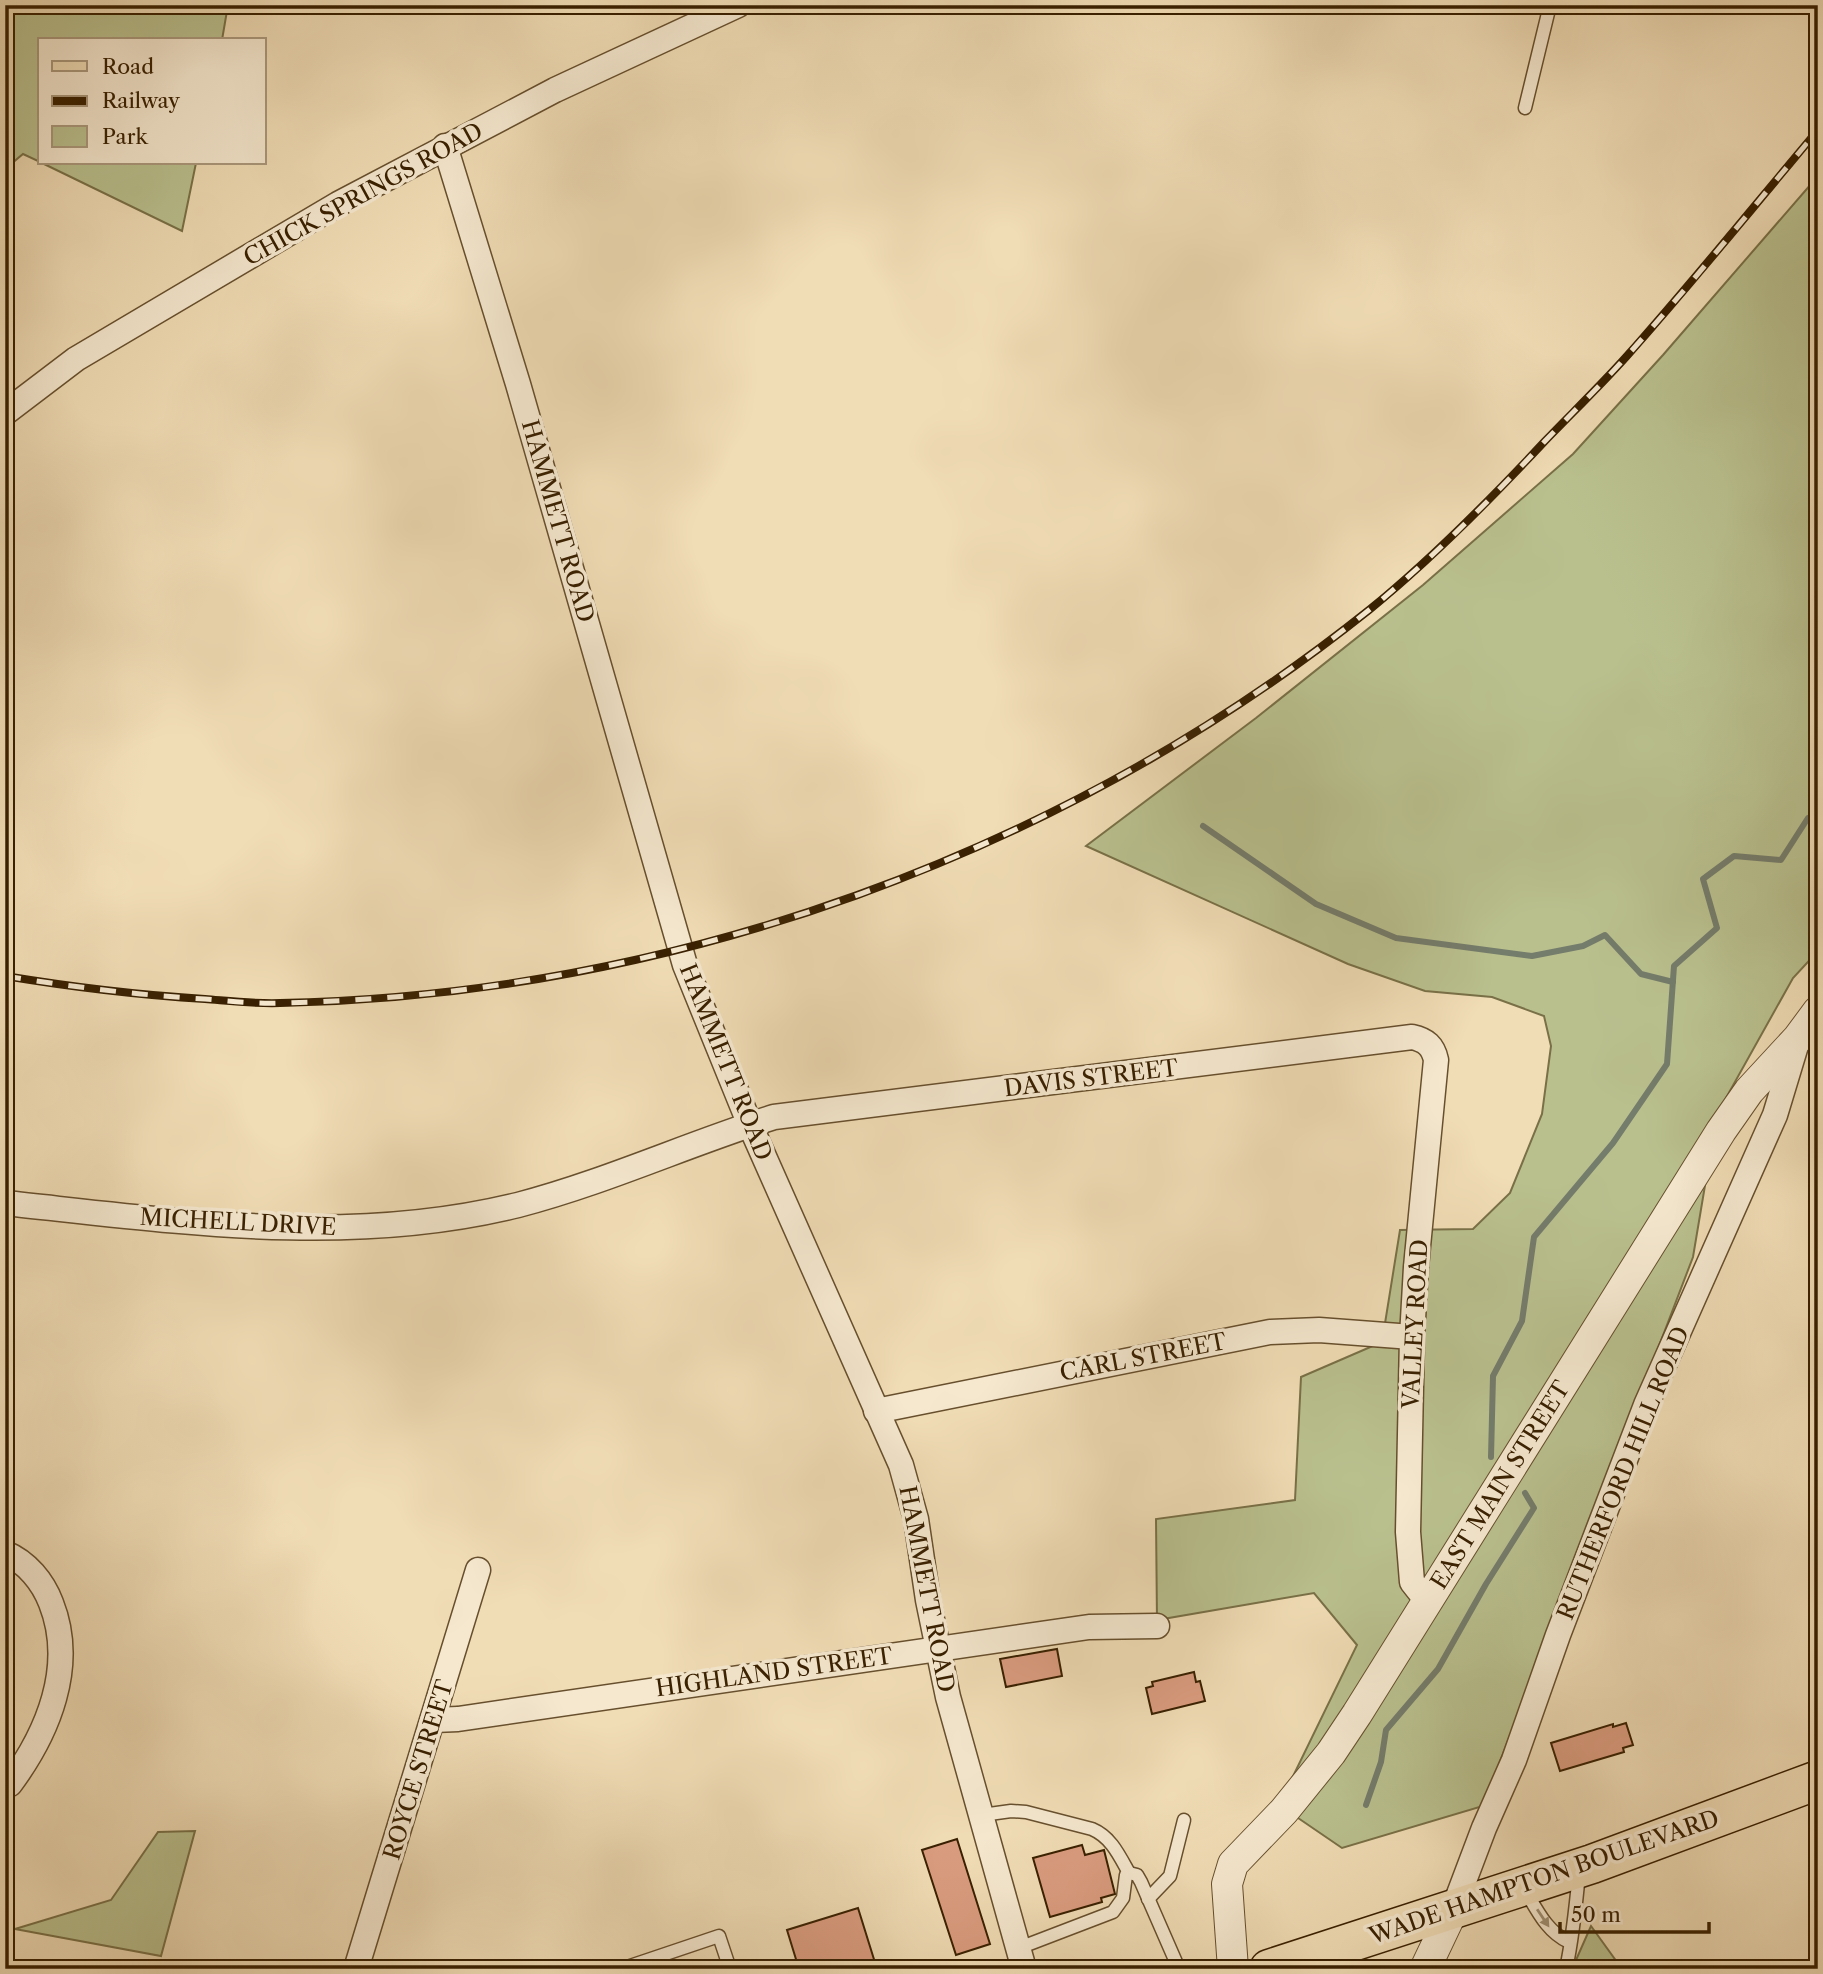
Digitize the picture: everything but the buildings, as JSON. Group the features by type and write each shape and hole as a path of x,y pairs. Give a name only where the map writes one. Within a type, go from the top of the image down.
{"main road":[{"name":"WADE HAMPTON BOULEVARD","path":"1269,1969 1580,1868 1818,1780"}],"street":[{"name":"CHICK SPRINGS ROAD","path":"5,413 76,359 338,204 555,90 738,5"},
{"name":"HAMMETT ROAD","path":"445,146 519,384 685,965 750,1125 901,1465 910,1491 948,1697 1022,1958"},
{"name":"EAST MAIN STREET","path":"1233,1969 1227,1884 1233,1864 1284,1811 1331,1753 1721,1131 1749,1091 1798,1038 1818,1011"},
{"name":"DAVIS STREET","path":"750,1125 774,1117 1412,1037 1422,1039 1430,1045"},
{"name":"RUTHERFORD HILL ROAD","path":"1453,1910 1484,1828 1514,1760 1558,1635 1646,1405 1775,1115 1798,1038"},
{"name":"VALLEY ROAD","path":"1427,1601 1412,1581 1408,1532 1416,1267 1436,1060 1430,1045"},
{"name":"MICHELL DRIVE","path":"5,1203 253,1228 352,1228 410,1223 516,1205 589,1184 750,1125"},
{"name":"CARL STREET","path":"876,1411 1270,1332 1319,1329 1412,1337"},
{"path":"5,1553 26,1566 39,1580 56,1615 61,1640 61,1670 56,1695 38,1741 10,1784"},
{"name":"ROYCE STREET","path":"356,1969 478,1570"},
{"name":"HIGHLAND STREET","path":"433,1720 458,1719 1089,1627 1157,1626"},
{"path":"1426,1969 1453,1910"}],"lane":[{"path":"1525,108 1550,5"},
{"path":"982,1815 1026,1812 1102,1833 1114,1846 1129,1873 1137,1875 1179,1969"},
{"path":"1148,1899 1170,1876 1184,1821"},
{"path":"1566,1969 1569,1942 1574,1930 1580,1868"},
{"path":"1022,1958 1114,1912 1123,1898 1126,1875 1129,1873"},
{"path":"1523,1887 1546,1925 1569,1942"},
{"path":"621,1969 719,1936 730,1969"}],"green space":[{"path":"5,5 228,5 222,38 38,38 38,161 23,154 5,169"},
{"path":"44,164 196,164 182,231"},
{"path":"1818,176 1818,951 1793,978 1717,1114 1693,1257 1483,1806 1342,1848 1279,1805 1357,1645 1314,1593 1157,1620 1156,1519 1295,1500 1301,1377 1382,1342 1400,1230 1473,1229 1510,1193 1542,1114 1551,1046 1544,1016 1492,997 1425,991 1348,964 1086,846 1256,718 1423,585 1573,454"},
{"path":"195,1831 161,1956 15,1929 111,1900 158,1832"},
{"path":"1591,1926 1622,1969 1572,1969"}],"waterway":[{"path":"1491,1457 1493,1376 1522,1321 1534,1237 1613,1143 1667,1064 1674,966 1717,928 1703,879 1734,856 1781,860 1808,818 1818,814"},
{"path":"1203,826 1316,904 1396,938 1532,956 1583,946 1605,935 1641,974 1673,982"},
{"path":"1366,1805 1381,1762 1386,1730 1438,1669 1486,1584 1534,1508 1525,1493"}],"railway":[{"path":"5,976 130,993 252,1003 427,994 572,973 716,940 856,895 993,840 1124,774 1250,697 1392,591 1482,507 1616,368 1818,130"}]}
